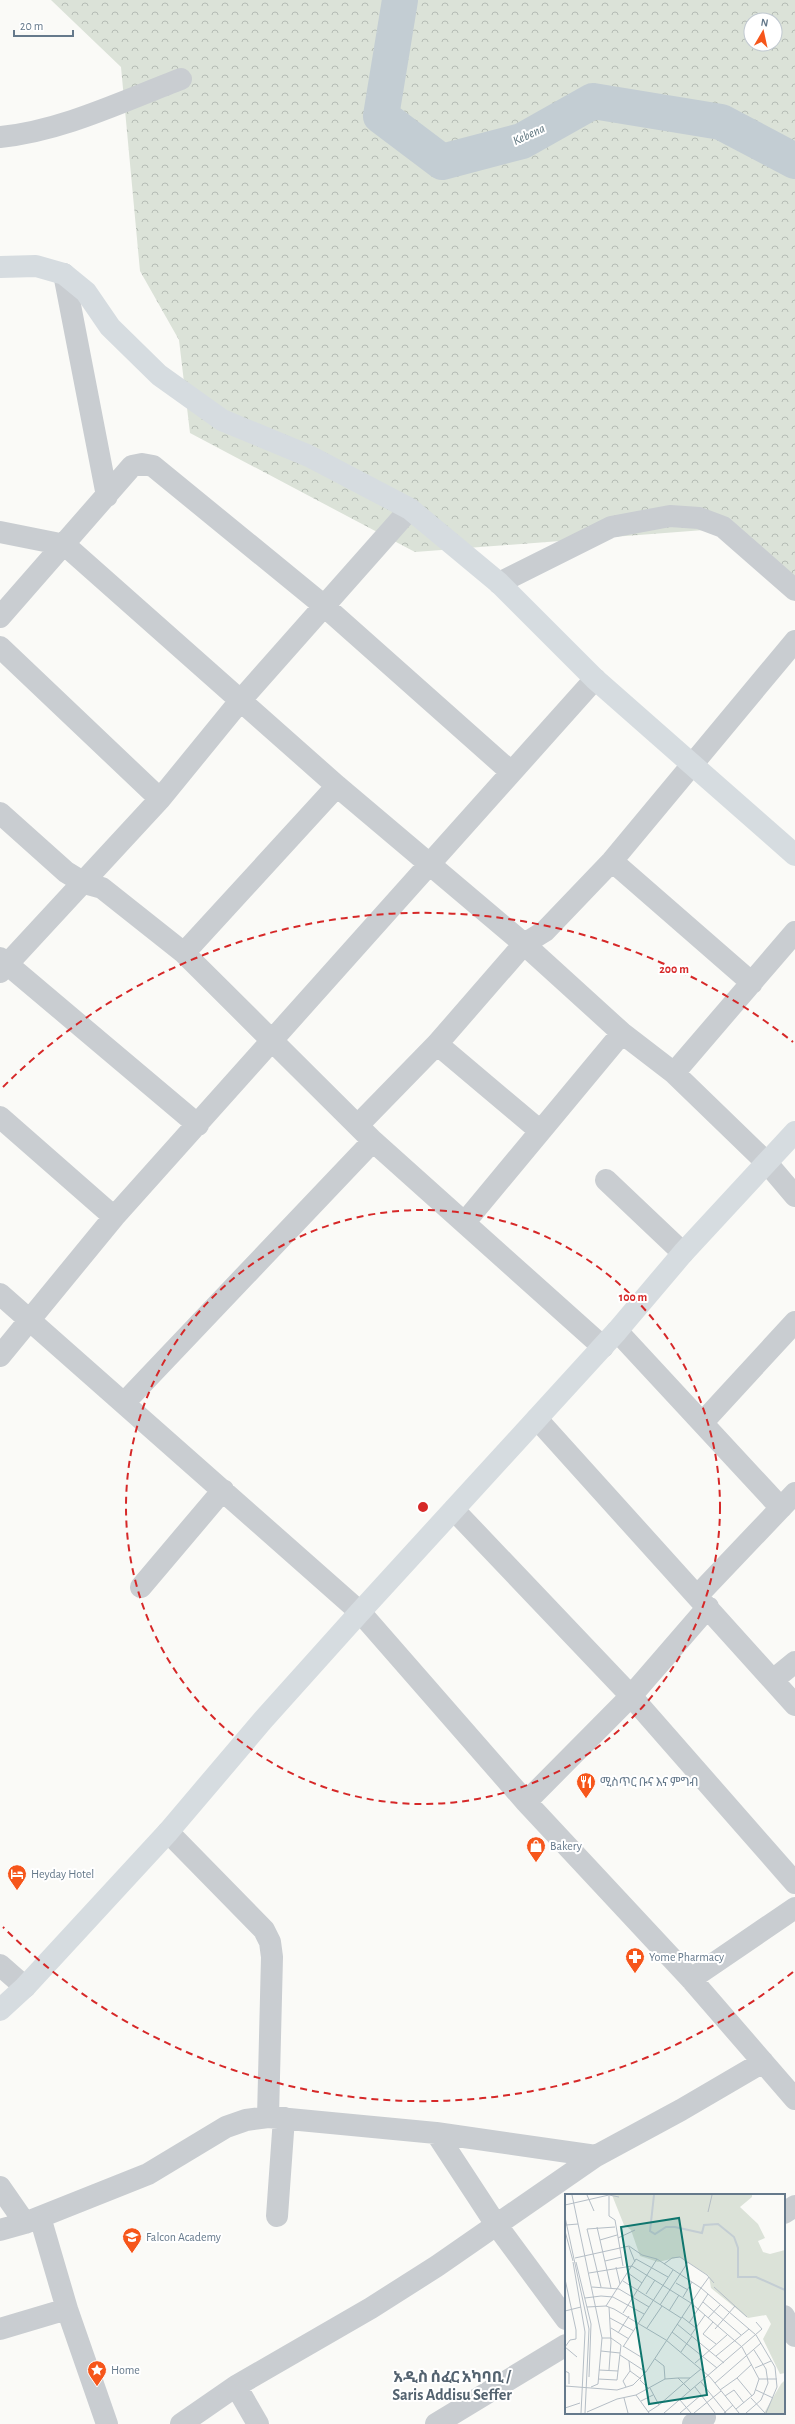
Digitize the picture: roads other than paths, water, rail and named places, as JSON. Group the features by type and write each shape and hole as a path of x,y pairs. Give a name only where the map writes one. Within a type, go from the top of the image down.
{"main road":[{"path":"0,267 36,266 64,274 86,292 110,327 159,375 222,420 309,456 410,509 499,583 595,679 692,766 795,855"},
{"path":"0,2010 25,1987 168,1832 263,1720 610,1339 683,1253 768,1163 795,1132"}],"street":[{"path":"0,137 21,135 76,120 180,79"},
{"path":"64,274 108,496"},
{"path":"0,617 108,496 132,466 142,464 153,466 323,605 511,772"},
{"path":"198,1125 2,965 84,883 160,799 240,701 323,605 410,509"},
{"path":"499,583 611,527 670,516 699,518 723,527 795,590"},
{"path":"0,532 65,544 337,786 430,862 524,944 622,1033 674,1073 768,1163 795,1196"},
{"path":"358,1125 437,1044 524,944 545,931 612,861 795,641"},
{"path":"0,647 160,799"},
{"path":"0,1356 114,1217 198,1125 430,862 595,679"},
{"path":"184,953 337,786"},
{"path":"0,813 66,872 84,883 102,888 184,953 373,1141 465,1222 610,1339 788,1500 703,1601 631,1696 526,1802"},
{"path":"612,861 752,983"},
{"path":"674,1073 795,932"},
{"path":"465,1222 539,1130 622,1033"},
{"path":"437,1044 539,1130"},
{"path":"0,1117 114,1217"},
{"path":"124,1403 373,1141"},
{"path":"606,1180 683,1253"},
{"path":"0,1294 360,1612 526,1802 691,1978 795,2099"},
{"path":"703,1422 795,1322"},
{"path":"537,1418 795,1705"},
{"path":"141,1587 223,1490"},
{"path":"454,1510 631,1696 795,1883"},
{"path":"773,1680 795,1662"},
{"path":"168,1832 264,1930 270,1942 272,1957 277,2216"},
{"path":"691,1978 795,1908"},
{"path":"0,1965 25,1987"},
{"path":"181,2424 236,2386 371,2308 437,2266 495,2224 596,2156 681,2110 763,2062"},
{"path":"0,2230 33,2220 148,2174 226,2127 246,2120 276,2118 436,2133 596,2156"},
{"path":"436,2133 495,2224 565,2318"},
{"path":"0,2187 33,2220 67,2309 107,2424"},
{"path":"785,2212 795,2206"},
{"path":"0,2329 67,2309"},
{"path":"785,2318 795,2336"},
{"path":"436,2424 565,2346"},
{"path":"236,2386 258,2424"}],"waterway":[{"name":"Kebena","path":"400,0 381,116 442,162 522,141 593,101 721,122 795,161"}],"place":[{"name":"ሚስጥር ቡና እና ምግብ","path":"586,1799"},
{"name":"Bakery","path":"536,1863"},
{"name":"Heyday Hotel","path":"17,1891"},
{"name":"Yome Pharmacy","path":"635,1974"},
{"name":"Falcon Academy","path":"132,2254"},
{"name":"Home","path":"97,2387"}],"district":[{"name":"አዲስ ሰፈር አካባቢ / Saris Addisu Seffer","path":"452,2386"}]}
